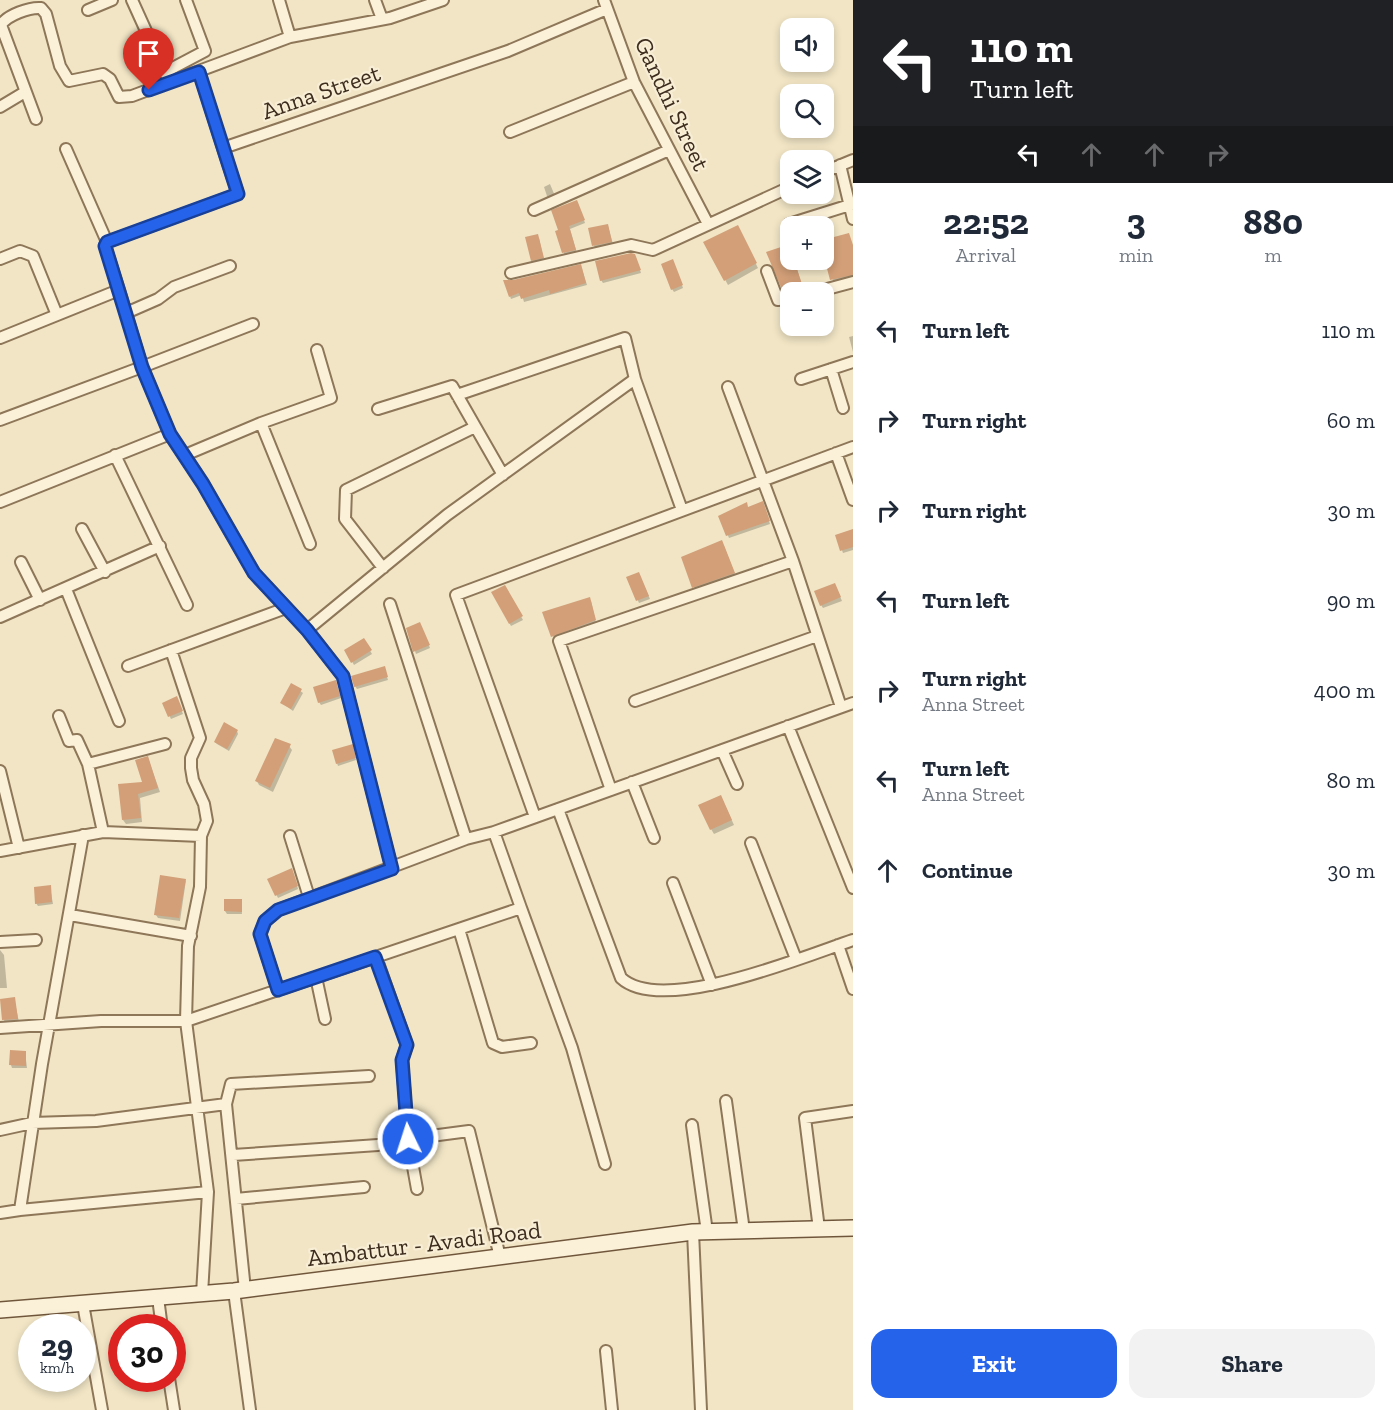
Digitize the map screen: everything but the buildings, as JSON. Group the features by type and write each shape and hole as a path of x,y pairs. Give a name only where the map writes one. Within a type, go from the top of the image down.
{"street":[{"path":"88,10 112,0"},
{"path":"132,0 166,79"},
{"path":"166,79 173,66 205,51 186,0"},
{"path":"279,0 290,37"},
{"path":"375,0 382,19"},
{"path":"36,119 1,23 33,8 41,8 46,14 60,66 69,81 103,74 110,79 119,97 132,96 166,79 199,72 290,37 382,19 443,0"},
{"name":"Gandhi Street","path":"606,5 634,82 708,224"},
{"name":"Anna Street","path":"223,148 508,51 606,5"},
{"path":"107,242 238,194 199,72"},
{"path":"510,132 634,82"},
{"path":"0,107 25,92"},
{"path":"66,149 107,242 105,246 142,367 170,434 254,573 307,630 343,676 392,869"},
{"path":"534,210 669,150"},
{"path":"834,168 853,160"},
{"path":"840,165 853,219"},
{"path":"511,273 632,244 653,250 780,192"},
{"path":"814,216 851,204"},
{"path":"0,259 20,251 33,256 57,315"},
{"path":"126,313 158,298 174,287 230,266"},
{"path":"767,271 778,300 780,300"},
{"path":"834,287 853,282"},
{"path":"0,338 119,290"},
{"path":"0,420 253,324"},
{"path":"457,395 625,338 635,379 682,510"},
{"path":"185,456 261,423 331,398 317,350"},
{"path":"801,379 853,362"},
{"path":"831,369 843,408"},
{"path":"307,630 447,515 635,379"},
{"path":"378,409 452,386 503,474"},
{"path":"728,387 793,561 841,707"},
{"path":"261,423 310,544"},
{"path":"383,568 345,519 346,490 475,427"},
{"path":"0,502 170,434"},
{"path":"536,817 456,595 853,447"},
{"path":"836,453 853,500"},
{"path":"115,455 188,605"},
{"path":"82,529 105,572"},
{"path":"0,617 160,546"},
{"path":"611,790 559,641 793,561"},
{"path":"21,562 39,600"},
{"path":"66,589 119,721"},
{"path":"390,604 466,839"},
{"path":"128,666 286,608"},
{"path":"635,701 817,636"},
{"path":"171,650 200,738 191,758 190,768 204,804 207,821 201,836 200,887 188,946 186,1021 208,1192 202,1294"},
{"path":"278,990 260,934 265,921 278,910 392,869 466,839 494,832 853,703"},
{"path":"59,716 69,741 77,740 88,764 103,832"},
{"path":"788,726 853,888"},
{"path":"88,764 165,744"},
{"path":"723,750 737,784"},
{"path":"0,771 19,848"},
{"path":"632,782 654,838"},
{"path":"558,809 621,978 628,985 656,990 729,982 853,940"},
{"path":"0,851 103,832 201,836"},
{"path":"494,832 572,1048 605,1164"},
{"path":"20,1210 32,1123 83,836"},
{"path":"290,836 309,897"},
{"path":"751,843 796,959"},
{"path":"673,883 711,985"},
{"path":"0,1028 49,1023 186,1021 521,908"},
{"path":"70,915 191,936"},
{"path":"459,929 492,1043 502,1047 531,1042"},
{"path":"0,942 36,940"},
{"path":"838,945 853,989"},
{"path":"375,957 407,1045 402,1060 408,1139 417,1189"},
{"path":"316,977 325,1019"},
{"path":"250,1410 239,1291 233,1155 226,1104 231,1084 369,1076"},
{"path":"726,1101 744,1231"},
{"path":"0,1130 32,1123 96,1121 226,1104"},
{"path":"819,1229 805,1118 853,1111"},
{"path":"692,1125 700,1232 700,1410"},
{"path":"408,1139 469,1131 500,1257"},
{"path":"233,1155 378,1145"},
{"path":"236,1199 364,1186"},
{"path":"0,1213 208,1192"},
{"name":"Ambattur - Avadi Road","path":"0,1310 239,1291 700,1232 853,1228"},
{"path":"158,1298 160,1314"},
{"path":"83,1304 102,1410"},
{"path":"606,1351 612,1410"},
{"path":"171,1392 174,1410"}],"route":[{"path":"149,90 199,72 238,194 107,242 105,246 142,367 170,434 203,484 254,573 307,630 343,676 392,869 278,910 265,921 260,934 278,990 375,957 407,1045 402,1060 408,1139"}]}
